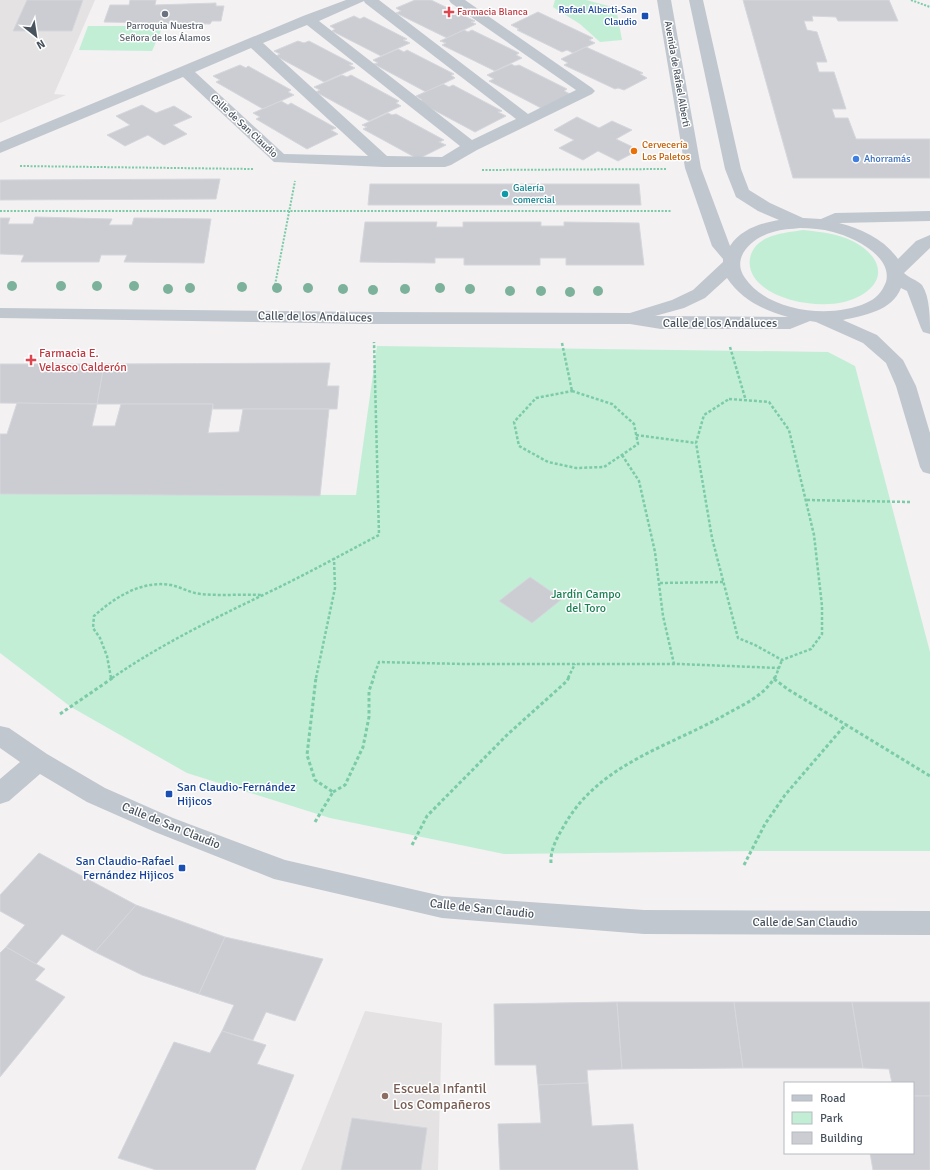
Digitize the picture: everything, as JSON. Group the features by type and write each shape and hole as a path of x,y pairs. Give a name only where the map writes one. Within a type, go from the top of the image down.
{"street":[{"path":"0,148 343,4 358,0"},
{"path":"370,0 526,120"},
{"name":"Calle de San Claudio","path":"185,70 280,159 445,162 470,147 587,91 456,0"},
{"name":"Avenida de Rafael Alberti","path":"664,0 693,168 721,246 732,261"},
{"path":"696,0 733,168 742,193 764,206 800,223"},
{"path":"308,19 470,147"},
{"path":"253,42 384,162"},
{"path":"820,224 835,218 930,216"},
{"path":"930,328 915,288 896,274 893,264 887,255 877,246 862,237 844,230 820,224 781,224 764,229 746,237 737,247 732,261 734,274 741,286 751,294 774,307 815,316 870,339 894,360 906,386 930,467"},
{"path":"815,316 849,314 869,309 884,300 892,290 896,274 922,245 930,240"},
{"name":"Calle de los Andaluces","path":"630,318 689,300 711,284 732,261"},
{"name":"Calle de los Andaluces","path":"0,313 373,318 630,318 661,323 790,324 815,316"},
{"name":"Calle de San Claudio","path":"0,735 38,761 96,795 164,825 283,871 442,907 644,922 930,923"},
{"path":"0,794 38,761"}],"path":[{"path":"911,0 930,7"},
{"path":"16,166 257,169"},
{"path":"476,170 666,169"},
{"path":"275,285 296,174"},
{"path":"0,211 671,211"},
{"path":"60,714 111,678 145,656 182,635 229,610 264,595 379,535 374,342"},
{"path":"562,343 572,391"},
{"path":"729,344 746,401"},
{"path":"572,391 612,404 634,424 636,435 638,444 604,467 576,468 548,462 519,446 514,422 536,398 572,391"},
{"path":"551,863 550,854 564,822 583,796 610,774 672,740 723,717 754,697 772,683 782,660 811,649 822,634 822,606 814,535 807,500 789,430 769,402 729,399 704,415 696,443 712,538 738,638 755,645 782,660"},
{"path":"636,435 696,443"},
{"path":"622,455 639,481 660,583 663,616 674,664"},
{"path":"807,500 911,502"},
{"path":"333,792 315,780 307,755 314,686 335,588 334,558"},
{"path":"660,583 724,582"},
{"path":"111,678 107,656 100,638 93,628 94,616 124,592 142,586 169,585 187,592 201,594 264,595"},
{"path":"315,822 333,792 345,785 363,747 369,716 369,692 379,662 674,664 779,668"},
{"path":"412,845 427,816 508,734 567,682 575,664"},
{"path":"774,679 930,776"},
{"path":"744,865 765,824 785,795 846,724"}],"shaded area":[{"path":"0,0 95,0 54,94 66,95 0,123"},
{"name":"Escuela Infantil Los Compañeros","path":"365,1011 442,1023 438,1170 301,1170"}],"green space":[{"path":"555,0 586,0 616,8 622,40 600,42 580,24 553,7"},
{"path":"88,26 163,26 152,51 79,50"},
{"path":"803,230 840,236 861,246 871,255 876,263 878,272 872,287 865,293 855,298 834,304 811,304 799,302 787,299 766,289 758,282 751,270 750,258 752,252 761,242 771,236"},
{"name":"Jardín Campo del Toro","path":"377,346 828,352 855,366 930,652 930,851 753,851 504,854 330,818 187,773 71,707 0,653 0,494 356,495"}],"building":[{"path":"27,0 83,0 72,31 13,31"},
{"name":"Parroquia Nuestra Señora de los Álamos","path":"130,0 156,0 155,5 216,3 216,6 224,6 221,21 212,21 210,24 104,22 110,5 129,5"},
{"path":"415,0 431,0 475,21 471,22 476,24 447,38 396,13 401,11 396,8"},
{"path":"743,0 889,0 898,21 838,21 836,17 812,16 813,21 804,21 807,30 817,32 827,62 816,62 819,72 834,72 846,109 832,109 835,118 848,118 856,139 930,139 930,178 793,178"},
{"path":"538,12 593,38 589,40 595,43 573,53 567,50 562,52 517,30 519,29 511,25"},
{"path":"354,16 360,19 364,17 407,39 403,40 410,43 381,56 332,31 335,29 330,26"},
{"path":"464,30 468,32 472,30 519,53 516,55 522,58 495,71 442,45 446,43 440,41"},
{"path":"298,41 304,43 309,41 353,64 349,65 355,68 324,82 276,56 280,54 274,51"},
{"path":"586,47 643,73 640,74 647,78 624,90 618,88 615,89 564,65 568,63 561,59"},
{"path":"398,49 404,52 407,50 454,74 451,75 455,78 426,92 374,64 378,63 373,60"},
{"path":"511,64 515,66 519,65 567,89 564,91 570,94 541,108 489,81 494,79 487,75"},
{"path":"240,65 246,68 248,66 291,90 288,92 294,95 263,109 216,82 220,80 213,76"},
{"path":"342,75 347,77 351,75 399,101 396,103 401,106 369,121 316,92 320,90 314,87"},
{"path":"443,84 449,87 453,85 502,111 498,112 506,116 475,132 419,102 422,100 416,96"},
{"path":"281,101 288,105 291,103 336,128 331,130 338,134 307,149 256,119 260,117 253,113"},
{"path":"142,105 156,113 174,106 192,117 173,125 187,134 164,145 148,135 125,146 107,135 130,125 116,116"},
{"path":"388,113 392,115 396,114 444,140 439,142 446,145 418,159 363,129 367,127 362,125"},
{"path":"577,117 599,128 612,121 632,130 616,139 639,150 618,161 598,151 583,160 559,148 574,140 554,130"},
{"path":"220,179 216,199 0,200 0,180"},
{"name":"Galería comercial","path":"370,184 639,184 641,205 368,205"},
{"path":"35,217 112,219 109,225 132,225 134,218 211,219 204,263 124,262 127,255 101,255 99,262 21,262 24,255 0,254 0,218 10,218 8,224 33,224"},
{"path":"365,222 437,222 436,227 463,227 463,222 541,222 541,226 564,226 564,222 639,223 644,265 566,265 566,258 540,258 540,265 464,265 464,258 435,258 435,263 360,262"},
{"path":"330,363 327,386 339,386 337,409 213,409 213,404 97,404 104,364"},
{"path":"0,364 104,364 97,404 0,403"},
{"path":"17,403 97,404 92,426 115,426 121,404 213,404 208,433 239,432 243,409 329,409 320,496 0,494 0,434 7,434"},
{"path":"530,577 562,599 532,623 499,601"},
{"path":"39,853 136,905 95,952 62,934 36,964 6,947 25,925 0,911 0,895"},
{"path":"136,905 225,937 199,994 142,975 95,952"},
{"path":"225,937 323,959 295,1021 266,1012 253,1040 222,1031 234,1005 199,994"},
{"path":"6,947 45,969 35,980 65,997 0,1077 0,953"},
{"path":"617,1002 622,1069 587,1070 588,1083 538,1085 536,1065 495,1065 494,1004"},
{"path":"617,1002 734,1002 743,1068 622,1069"},
{"path":"734,1002 852,1002 863,1068 743,1068"},
{"path":"852,1002 930,1002 930,1096 914,1096 914,1082 892,1082 889,1069 863,1068"},
{"path":"222,1031 266,1045 257,1064 294,1075 255,1170 156,1170 118,1158 174,1042 210,1053"},
{"path":"588,1083 592,1126 633,1124 638,1170 500,1170 498,1124 541,1123 538,1085"},
{"path":"914,1096 930,1096 930,1170 873,1170 870,1154 914,1154"},
{"path":"352,1118 427,1128 421,1170 341,1170"}],"place":[{"name":"Farmacia Blanca","path":"449,12"},
{"name":"Parroquia Nuestra Señora de los Álamos","path":"165,14"},
{"name":"Rafael Alberti-San Claudio","path":"645,16"},
{"name":"Cervecería Los Paletos","path":"634,151"},
{"name":"Ahorramás","path":"856,159"},
{"name":"Galería comercial","path":"505,194"},
{"name":"Farmacia E. Velasco Calderón","path":"31,360"},
{"name":"San Claudio-Fernández Hijicos","path":"169,794"},
{"name":"San Claudio-Rafael Fernández Hijicos","path":"182,868"},
{"name":"Escuela Infantil Los Compañeros","path":"385,1096"}]}
